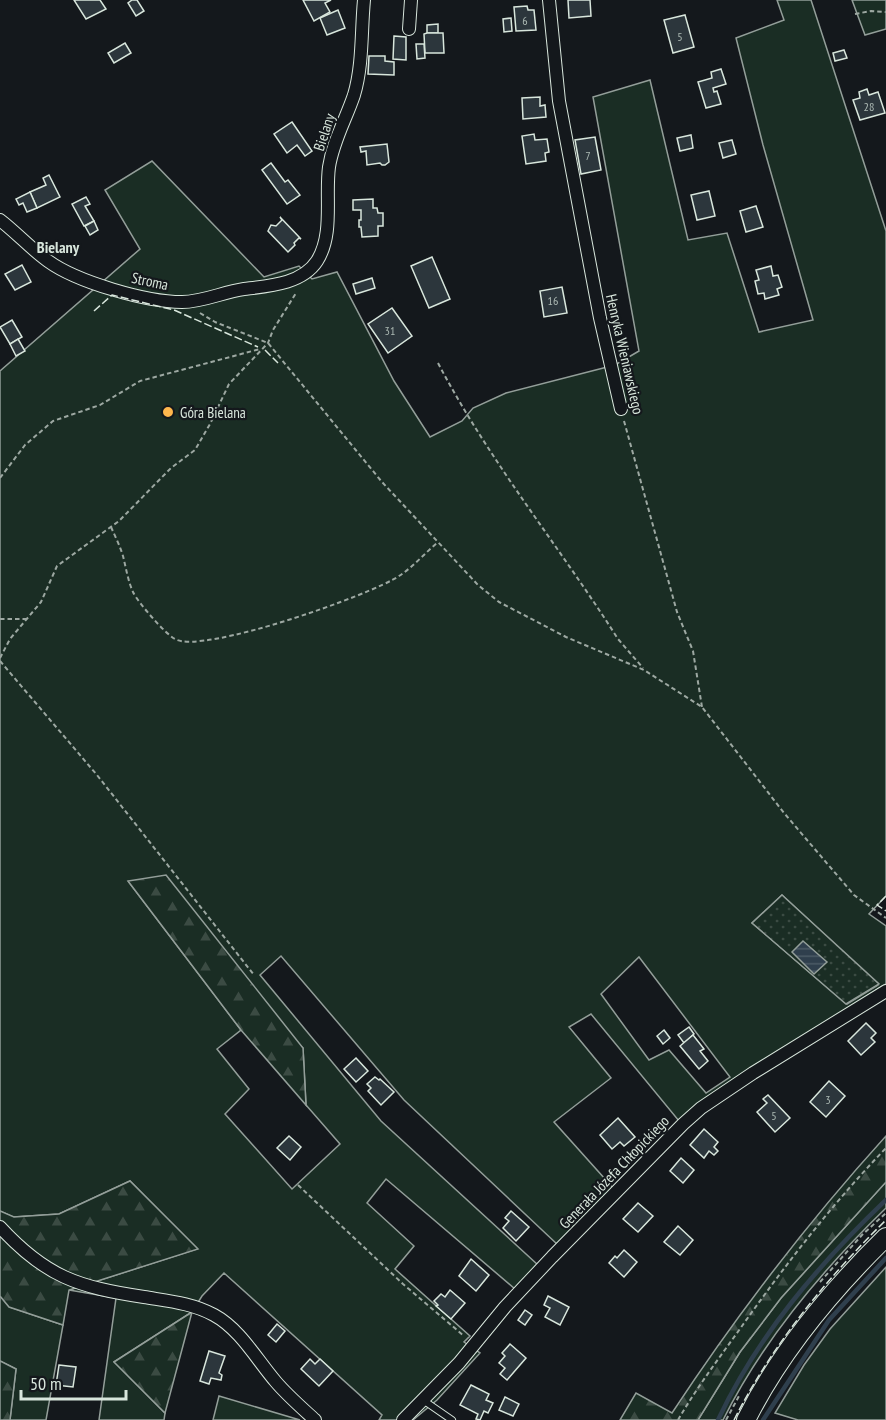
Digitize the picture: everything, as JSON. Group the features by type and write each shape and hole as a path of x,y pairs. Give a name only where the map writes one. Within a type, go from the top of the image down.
{"main road":[{"path":"746,1420 780,1363 807,1326 839,1286 886,1237"}],"street":[{"name":"Bielany","path":"310,270 319,258 326,239 329,169 340,126 353,96 358,75 364,0"},
{"path":"409,30 411,0"},
{"name":"Henryka Wieniawskiego","path":"549,0 559,101 600,318 621,409"},
{"name":"Stroma","path":"0,220 50,263 78,278 151,300 183,302 290,281 310,270"},
{"name":"Generała Józefa Chłopickiego","path":"403,1420 459,1363 473,1344 552,1257 689,1119 753,1073 886,991"},
{"path":"0,1227 29,1255 61,1277 92,1288 195,1306 216,1316 234,1331 278,1384 315,1420"}],"lane":[{"path":"423,1400 452,1420"}],"path":[{"path":"855,14 871,11 886,12"},
{"path":"254,975 97,775 0,659 10,639 41,602 57,566 111,527 171,468 195,450 229,384 268,343 273,330 310,270"},
{"path":"183,302 215,322 268,343 382,482 478,585 499,602 566,637 644,670 702,707 784,813 854,895 886,918"},
{"path":"0,478 25,445 53,421 100,405 140,381 260,349"},
{"path":"438,363 486,448 618,639 644,670"},
{"name":"Henryka Wieniawskiego","path":"621,409 677,612 693,651 702,707"},
{"path":"111,527 133,593 163,630 176,640 194,643 232,635 357,597 400,576 438,543"},
{"path":"0,619 28,620"},
{"path":"678,1420 708,1373 766,1293 831,1209 886,1148"},
{"path":"298,1185 403,1284 473,1344"}],"green space":[{"path":"777,0 811,0 886,231 886,896 869,914 886,926 886,984 698,1104 679,1121 591,1014 569,1027 611,1078 554,1122 614,1189 558,1245 404,1100 281,956 260,975 381,1121 538,1265 515,1289 386,1179 367,1203 414,1246 395,1269 470,1336 464,1342 480,1353 437,1400 413,1420 379,1420 382,1415 224,1273 202,1296 192,1312 114,1362 165,1413 164,1420 99,1420 116,1298 69,1290 197,1249 130,1181 59,1214 13,1217 0,1211 0,371 140,249 105,190 152,161 264,277 299,266 312,279 337,272 394,381 430,437 462,421 473,408 506,393 615,365 639,351 593,97 650,80 688,240 727,233 759,332 813,320 763,145 736,38 784,20","holes":["128,881 303,1048 306,1105 340,1144 292,1189 225,1114 249,1089 217,1049 241,1030","782,895 878,984 878,985 847,1004 752,923","639,957 730,1077 706,1093 669,1050 649,1060 601,994"]},
{"path":"852,0 886,0 886,29 865,35"},
{"path":"166,875 303,1048 306,1105 241,1030 128,881"},
{"path":"782,895 879,984 846,1004 752,923"},
{"path":"886,1136 886,1182 781,1298 740,1352 698,1420 620,1420 636,1393 672,1413 721,1341 774,1270"},
{"path":"130,1181 198,1249 69,1290 63,1325 9,1307 0,1296 0,1211 14,1217 59,1214"},
{"path":"886,1182 886,1208 839,1256 795,1307 756,1362 723,1420 698,1420 740,1352 781,1298"},
{"path":"886,1267 886,1420 798,1420 775,1413 804,1365 830,1329"},
{"path":"0,1296 10,1307 63,1325 46,1420 10,1420 16,1369 0,1361"},
{"path":"192,1312 165,1413 114,1362"},
{"path":"0,1361 16,1369 10,1420 0,1420"},
{"path":"219,1396 300,1420 213,1420"}],"water":[{"path":"803,941 827,962 814,974 792,952"}],"building":[{"path":"74,0 100,0 106,9 86,19"},
{"path":"137,0 144,11 136,16 128,3"},
{"path":"303,0 331,0 325,3 330,12 314,21"},
{"path":"568,0 590,0 591,16 569,18"},
{"path":"527,6 528,10 534,10 536,30 516,31 514,7"},
{"path":"338,10 345,28 327,35 320,18"},
{"path":"685,15 694,47 673,53 664,20"},
{"path":"511,18 512,31 504,32 503,19"},
{"path":"438,24 438,33 427,33 427,25"},
{"path":"443,33 444,53 425,53 424,34"},
{"path":"394,36 406,37 406,60 393,59"},
{"path":"125,43 131,53 114,63 108,53"},
{"path":"416,44 424,44 425,58 417,59"},
{"path":"844,50 847,58 835,61 833,53"},
{"path":"369,56 385,56 385,61 394,62 394,75 368,74"},
{"path":"721,69 726,84 713,88 714,92 717,91 721,104 706,108 698,82 712,78 711,72"},
{"path":"867,89 869,95 878,92 885,113 860,120 853,100 860,98 859,92"},
{"path":"540,97 540,106 545,105 546,117 523,119 522,98"},
{"path":"292,122 312,151 305,156 297,145 287,153 274,134"},
{"path":"534,134 535,140 547,139 549,152 545,153 546,161 526,164 522,136"},
{"path":"691,135 693,148 680,151 677,138"},
{"path":"595,137 601,170 581,174 575,140"},
{"path":"732,140 736,154 723,158 719,143"},
{"path":"387,144 389,162 385,165 380,163 367,165 366,151 361,152 360,147"},
{"path":"271,163 285,182 288,180 300,195 287,204 262,170"},
{"path":"49,175 60,197 37,208 30,192 46,185 43,178"},
{"path":"709,191 715,216 697,220 691,195"},
{"path":"30,192 37,208 27,212 23,203 19,205 16,199"},
{"path":"86,197 90,204 85,206 94,221 84,226 72,204"},
{"path":"373,199 373,208 377,208 378,213 383,213 383,226 378,226 378,236 362,237 361,227 359,227 361,210 353,210 353,200"},
{"path":"756,206 763,227 746,232 740,211"},
{"path":"280,217 301,239 299,238 294,243 295,245 288,252 268,231 271,225 276,226 282,220"},
{"path":"94,221 98,230 90,235 85,226"},
{"path":"432,257 450,299 429,308 411,266"},
{"path":"22,265 31,282 15,290 5,274"},
{"path":"771,266 773,276 778,275 782,287 777,289 779,295 765,299 764,293 758,294 755,281 759,280 756,270"},
{"path":"372,278 375,288 356,294 353,284"},
{"path":"562,287 567,313 544,317 540,291"},
{"path":"392,308 412,336 388,353 368,324"},
{"path":"12,320 22,337 10,344 0,327"},
{"path":"18,339 25,351 16,356 10,344"},
{"path":"866,1023 876,1033 871,1038 875,1042 861,1055 848,1041"},
{"path":"689,1027 694,1034 684,1043 678,1035"},
{"path":"664,1030 670,1038 663,1044 657,1036"},
{"path":"693,1035 704,1049 700,1051 708,1061 699,1069 680,1046"},
{"path":"356,1058 368,1071 356,1082 344,1069"},
{"path":"375,1077 394,1092 381,1105 368,1091 371,1088 367,1084"},
{"path":"829,1081 845,1096 826,1117 810,1102"},
{"path":"768,1095 790,1118 775,1132 757,1112 767,1103 763,1099"},
{"path":"618,1118 635,1137 624,1146 620,1142 612,1149 600,1135"},
{"path":"704,1129 718,1142 714,1147 718,1151 714,1155 709,1151 704,1158 690,1145"},
{"path":"289,1136 301,1147 290,1160 277,1148"},
{"path":"681,1158 694,1170 683,1183 670,1171"},
{"path":"638,1203 653,1216 638,1232 623,1219"},
{"path":"511,1211 529,1227 516,1241 503,1228 509,1221 505,1218"},
{"path":"678,1226 693,1240 680,1255 664,1242"},
{"path":"624,1250 637,1262 624,1277 609,1263"},
{"path":"471,1259 489,1275 476,1291 459,1276"},
{"path":"450,1290 465,1303 451,1319 436,1306 438,1305 434,1301 441,1294 445,1297"},
{"path":"548,1296 569,1307 560,1325 545,1317 550,1308 544,1305"},
{"path":"525,1310 532,1315 525,1325 518,1320"},
{"path":"277,1324 285,1331 276,1342 268,1335"},
{"path":"510,1344 526,1358 507,1380 500,1374 505,1368 499,1363 505,1356 502,1353"},
{"path":"209,1351 225,1356 219,1373 222,1375 221,1380 211,1378 209,1384 200,1381"},
{"path":"310,1359 315,1364 320,1359 333,1371 319,1386 301,1369"},
{"path":"59,1365 76,1367 73,1387 56,1385"},
{"path":"471,1385 489,1394 486,1400 493,1403 488,1413 484,1411 480,1420 476,1419 478,1414 460,1405"},
{"path":"505,1397 519,1404 513,1416 499,1410"}],"waterway":[{"path":"718,1420 752,1359 792,1302 837,1250 886,1200"},
{"path":"763,1420 829,1320 886,1258"}],"fence":[{"path":"94,311 112,295 174,310 258,347"},
{"path":"265,350 278,363"},
{"path":"886,896 877,905 886,911"},
{"path":"734,1420 765,1365 783,1339 822,1289 886,1220"}],"place":[{"name":"Góra Bielana","path":"168,412"}],"district":[{"name":"Bielany","path":"58,247"}]}
